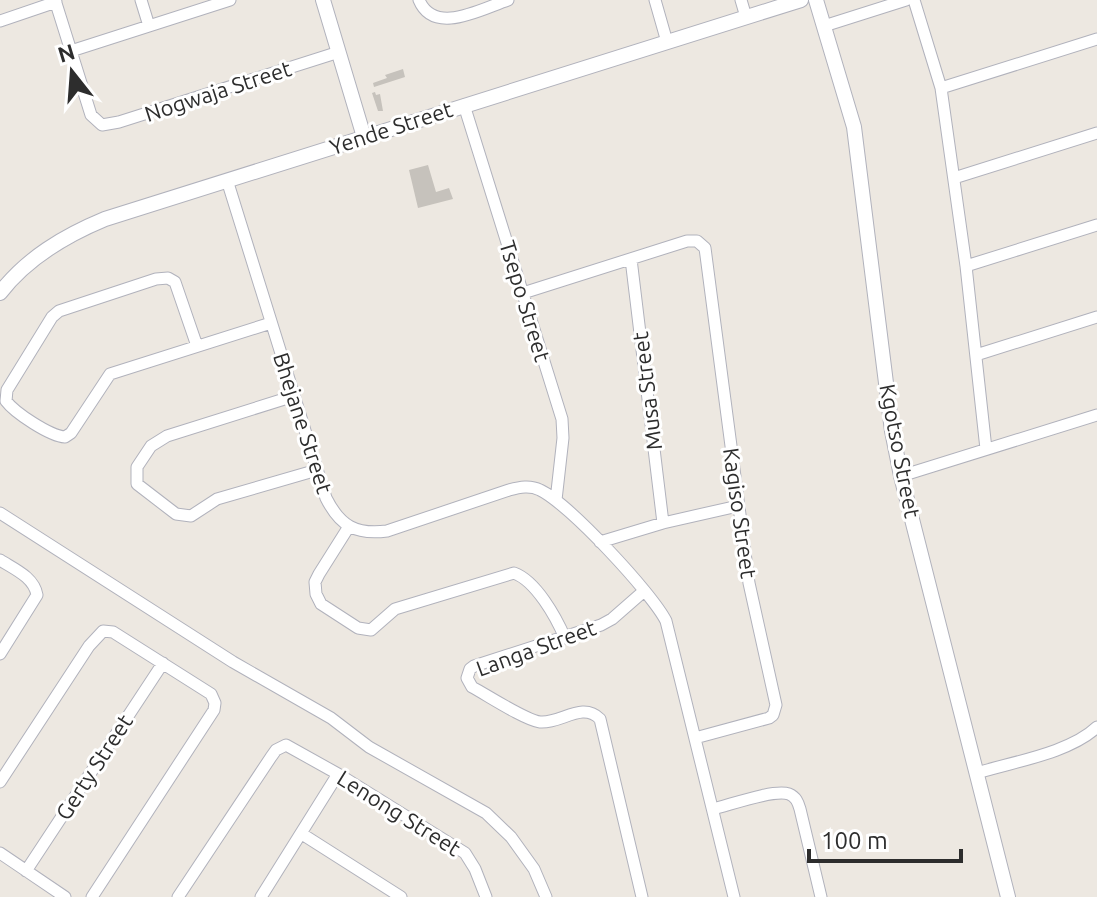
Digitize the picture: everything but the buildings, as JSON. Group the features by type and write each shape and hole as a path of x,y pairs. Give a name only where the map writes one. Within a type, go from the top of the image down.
{"street":[{"path":"141,0 149,26"},
{"path":"0,21 56,1 71,51 227,0"},
{"path":"323,0 364,137"},
{"path":"419,0 429,15 443,19 508,0"},
{"path":"655,0 667,42"},
{"path":"741,0 746,17"},
{"name":"Yende Street","path":"0,293 20,270 70,234 105,219 801,0"},
{"name":"Kgotso Street","path":"816,0 849,106 857,146 892,431 901,476 1008,897"},
{"path":"824,26 906,0"},
{"path":"914,0 941,88 966,266 986,449"},
{"path":"941,88 1097,39"},
{"name":"Nogwaja Street","path":"71,51 91,115 97,123 110,125 339,52"},
{"name":"Tsepo Street","path":"464,105 563,427 556,500"},
{"path":"954,178 1097,133"},
{"name":"Bhejane Street","path":"227,180 317,470 333,512 348,528"},
{"path":"966,266 1097,225"},
{"name":"Kagiso Street","path":"631,259 687,241 700,242 707,253 749,583 775,698 773,715 762,721 695,738"},
{"path":"523,293 631,259"},
{"name":"Musa Street","path":"631,259 663,523"},
{"path":"197,346 175,282 168,278 156,279 56,314 7,390 6,401 51,434 65,437 73,430 110,374 271,323"},
{"path":"976,355 1097,317"},
{"path":"294,396 160,439 144,455 135,479 141,490 176,514 191,516 217,499 317,470"},
{"path":"901,476 1097,415"},
{"path":"565,638 553,612 524,579 514,573 395,609 371,630 358,628 321,604 315,589 319,574 348,528 372,533 387,531 520,487 541,490 556,500 600,542 644,591 662,613 668,626 734,897"},
{"path":"600,542 663,523 738,506"},
{"path":"0,513 233,662 331,718 369,747 486,813 511,837 534,869 546,897"},
{"path":"0,560 30,579 37,589 34,601 0,654"},
{"name":"Langa Street","path":"642,897 600,719 594,713 585,711 551,721 536,721 472,687 467,678 474,666 607,623 644,591"},
{"path":"0,782 94,638 103,631 113,632 211,694 214,710 92,897"},
{"name":"Gerty Street","path":"26,871 163,663"},
{"path":"977,773 1072,744 1087,737 1097,727"},
{"name":"Lenong Street","path":"178,897 271,757 281,747 292,747 465,853 486,897"},
{"path":"265,896 338,774"},
{"path":"713,809 776,794 795,798 821,897"},
{"path":"302,834 401,897"},
{"path":"0,853 65,897"}]}
